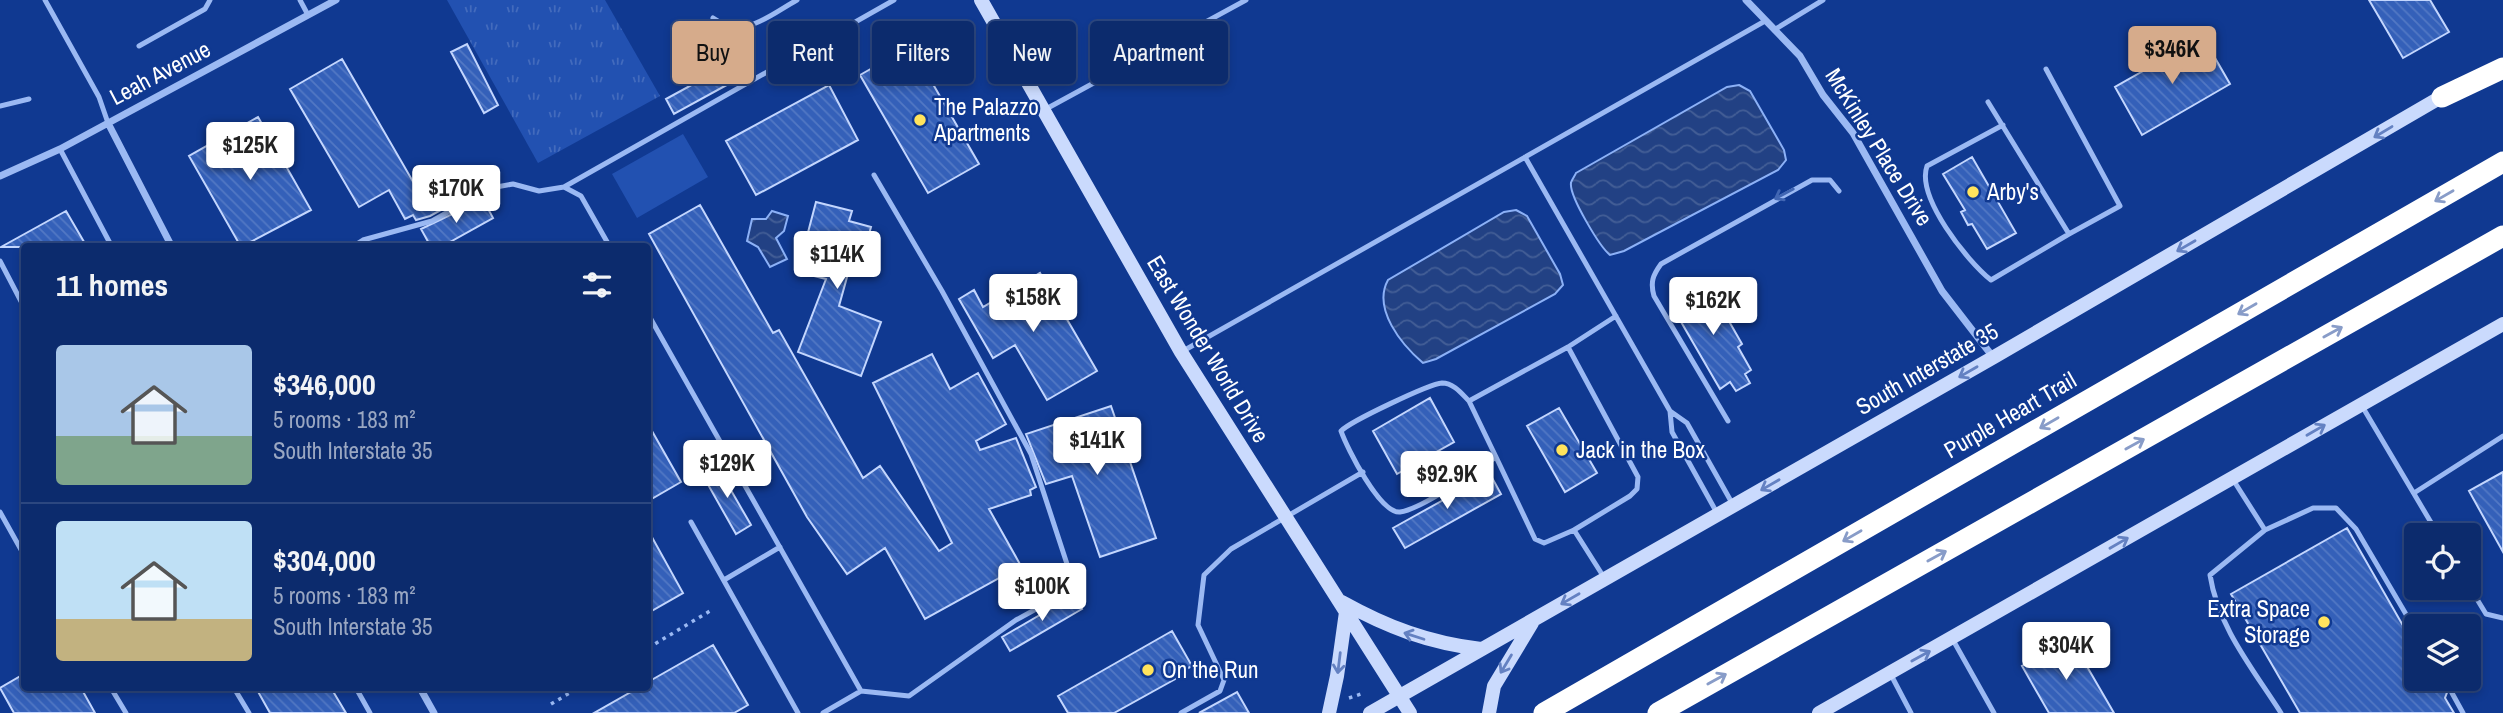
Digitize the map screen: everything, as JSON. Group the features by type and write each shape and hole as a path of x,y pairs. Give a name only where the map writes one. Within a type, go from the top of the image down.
{"highway":[{"path":"2442,97 2503,68"},
{"name":"Purple Heart Trail","path":"1548,711 2503,162"},
{"path":"1658,713 2503,236"}],"main road":[{"name":"East Wonder World Drive","path":"981,0 1181,352 1410,713"},
{"name":"South Interstate 35","path":"1370,713 1994,357 2503,60"},
{"path":"1819,713 2503,324"},
{"path":"1329,713 1338,676 1342,606 1411,636 1445,645 1481,649"},
{"path":"1489,713 1494,686 1503,667 1535,619"}],"street":[{"name":"Leah Avenue","path":"0,176 61,149 336,0"},
{"name":"McKinley Place Drive","path":"1746,0 1800,56 1823,95 1853,133 1942,291 1994,357"},
{"path":"108,124 170,243"},
{"path":"422,691 433,713"}],"lane":[{"path":"45,0 99,97 108,124"},
{"path":"139,46 205,9 210,0"},
{"path":"300,0 308,15"},
{"path":"713,18 725,26 748,28 797,0"},
{"path":"358,243 432,221 491,188 513,184 539,191 564,187 894,0"},
{"path":"1043,110 1246,0"},
{"path":"1774,30 1823,0"},
{"path":"1181,352 1765,21"},
{"path":"2003,125 1927,166 1923,178 1926,190 1945,224 1974,266 1991,280 2120,206 2046,69"},
{"path":"0,106 29,99"},
{"path":"1988,102 2069,234"},
{"path":"61,149 110,243"},
{"path":"1525,157 1670,411 1672,432 1718,514"},
{"path":"823,713 861,691 909,695 1016,620 1056,598 1066,583 1067,564 1031,454 874,174"},
{"path":"1728,421 1654,296 1652,279 1661,264 1812,180 1830,180 1839,191"},
{"path":"564,187 581,196 608,243"},
{"path":"0,261 21,301"},
{"path":"1469,401 1616,316"},
{"path":"651,319 861,691"},
{"path":"1496,457 1401,512 1392,511 1381,503 1341,431 1344,427 1424,388 1443,383 1454,387 1469,401 1496,457 1535,539 1544,543 1574,530 1637,489 1637,477 1567,346"},
{"path":"2361,405 2431,523"},
{"path":"1670,411 1688,424 1734,506"},
{"path":"2414,493 2503,436"},
{"path":"1181,713 1220,691 1224,680 1198,625 1204,575 1231,549 1363,472"},
{"path":"2232,478 2266,530"},
{"path":"2281,713 2224,623 2210,575 2266,530 2313,508 2336,508 2356,529 2406,614"},
{"path":"0,512 21,550"},
{"path":"691,522 798,713"},
{"path":"0,528 7,524"},
{"path":"1574,530 1605,579"},
{"path":"724,580 780,547"},
{"path":"2478,600 2486,614 2503,618"},
{"path":"1952,638 1994,713"},
{"path":"1890,673 1910,713"},
{"path":"113,691 126,713"},
{"path":"236,691 249,713"},
{"path":"358,691 370,713"},
{"path":"2452,693 2463,713"}],"path":[{"path":"651,646 710,611"},
{"path":"551,704 573,691"},
{"path":"1342,700 1364,693"},
{"path":"1353,696 1355,708"}],"green space":[{"path":"447,0 605,0 660,96 538,163"},
{"path":"683,134 708,177 637,218 612,174"}],"water":[{"path":"1739,85 1750,91 1784,150 1786,160 1778,170 1624,251 1610,255 1593,232 1575,199 1571,183 1576,173 1727,87"},
{"path":"1516,210 1527,216 1560,274 1563,285 1555,294 1436,359 1423,363 1406,347 1392,326 1384,303 1388,280 1504,212"},
{"path":"772,211 788,216 784,231 776,238 787,259 770,267 758,247 747,241 752,219 766,219"}],"building":[{"path":"2369,0 2430,0 2449,32 2403,58"},
{"path":"2203,37 2230,84 2142,135 2115,87"},
{"path":"467,44 498,105 484,113 451,52"},
{"path":"342,59 419,192 457,171 470,194 430,216 416,220 413,215 405,219 389,190 359,207 290,89"},
{"name":"The Palazzo Apartments","path":"872,68 872,84 933,84 979,164 928,193 860,75"},
{"path":"693,84 729,84 674,114 666,99"},
{"path":"829,85 858,140 756,195 726,141"},
{"path":"258,117 311,210 249,243 239,243 189,156"},
{"name":"Arby's","path":"1972,157 2016,233 1987,249 1972,224 1968,225 1961,212 1965,210 1943,174"},
{"path":"816,202 852,211 849,221 871,227 856,272 849,270 839,306 881,322 861,376 798,352 826,279 810,275 813,262 801,259"},
{"path":"475,203 477,208 485,203 493,218 448,243 429,243 421,229"},
{"path":"700,205 773,333 779,330 863,478 880,466 939,551 952,543 873,383 932,354 950,389 978,373 1006,424 976,441 980,450 1016,438 1036,487 1030,490 1031,495 989,509 1021,566 925,619 885,548 847,574 807,517 649,234"},
{"path":"66,211 85,243 21,243 21,247 1,247"},
{"path":"1040,273 1097,371 1047,400 1015,345 993,358 959,299 974,290 983,307"},
{"path":"1692,284 1699,295 1710,288 1742,344 1738,347 1751,370 1745,374 1750,383 1736,391 1730,382 1720,389 1673,308 1680,304 1674,294"},
{"path":"1430,398 1454,442 1397,474 1373,431"},
{"path":"1111,406 1156,538 1100,557 1072,476 1046,484 1026,434"},
{"name":"Jack in the Box","path":"1559,408 1597,473 1565,492 1527,426"},
{"path":"651,429 681,482 651,499"},
{"path":"717,466 751,525 736,534 702,474"},
{"path":"2503,472 2503,552 2469,491"},
{"path":"1490,474 1501,494 1405,548 1393,528"},
{"name":"Extra Space Storage","path":"2347,528 2404,627 2404,691 2448,691 2445,698 2454,713 2300,713 2231,594"},
{"path":"651,535 683,593 651,611"},
{"path":"1074,595 1082,609 1010,651 1002,637"},
{"path":"1172,631 1192,666 1177,674 1179,677 1114,713 1068,713 1058,696"},
{"path":"2071,639 2114,713 2049,713 2022,666"},
{"path":"713,645 748,705 734,713 594,713 633,691 651,691 651,680"},
{"path":"21,676 21,691 83,691 95,713 14,713 0,688"},
{"path":"258,691 333,691 346,713 270,713"},
{"path":"1237,692 1249,713 1199,713"}],"place":[{"name":"The Palazzo Apartments","path":"920,120"},
{"name":"Arby's","path":"1973,192"},
{"name":"Jack in the Box","path":"1562,450"},
{"name":"Extra Space Storage","path":"2324,622"},
{"name":"On the Run","path":"1148,670"}]}
